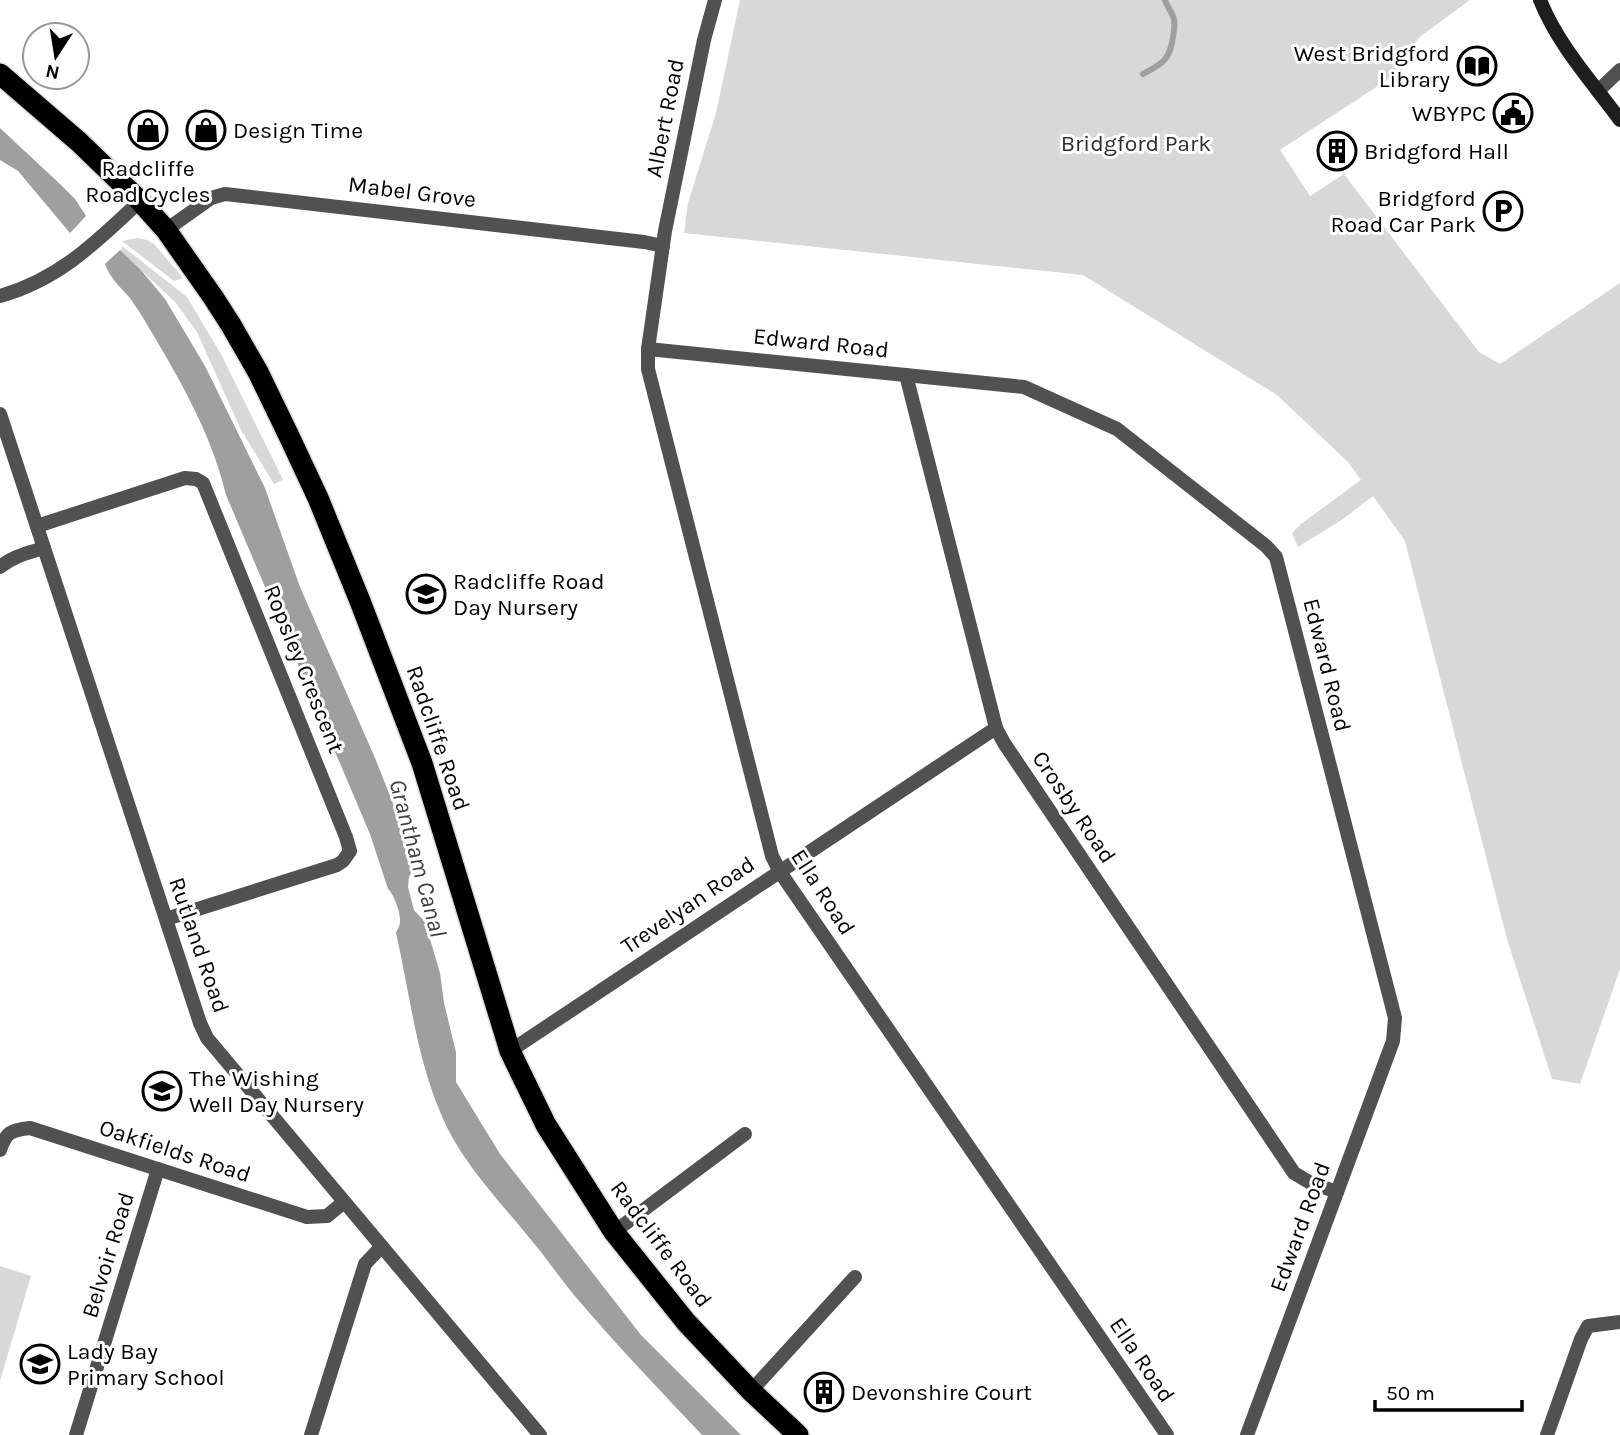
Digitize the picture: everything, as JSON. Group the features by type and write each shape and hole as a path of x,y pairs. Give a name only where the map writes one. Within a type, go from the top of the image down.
{"highway":[{"name":"Radcliffe Road","path":"0,74 79,142 166,230 213,297 258,372 318,498 422,763 510,1051 546,1125 614,1232 686,1322 751,1391 798,1435"}],"street":[{"name":"Albert Road","path":"663,246 704,40 715,0"},
{"path":"1540,0 1558,36 1620,120"},
{"path":"1598,91 1620,70"},
{"name":"Mabel Grove","path":"166,230 211,198 225,194 663,246"},
{"path":"0,296 43,280 81,255 139,201"},
{"name":"Ella Road","path":"663,246 648,349 648,369 772,856 780,872 1167,1435"},
{"name":"Edward Road","path":"648,349 1024,387 1117,429 1266,546 1276,558 1395,1018 1393,1041 1247,1435"},
{"name":"Crosby Road","path":"906,375 996,728 1294,1172 1309,1182 1337,1192"},
{"name":"Rutland Road","path":"0,414 207,1038 540,1435"},
{"name":"Ropsley Crescent","path":"37,526 185,478 204,483 346,837 350,850 342,863 166,919"},
{"path":"0,567 7,561 44,548"},
{"name":"Trevelyan Road","path":"510,1051 996,728"},
{"name":"Oakfields Road","path":"0,1150 4,1137 15,1129 30,1128 307,1217 327,1216 344,1202"},
{"path":"614,1232 745,1134"},
{"name":"Belvoir Road","path":"76,1435 158,1169"},
{"path":"311,1435 365,1264 382,1247"},
{"path":"751,1391 855,1277"},
{"path":"1547,1435 1588,1326 1620,1322"}],"green space":[{"name":"Bridgford Park","path":"740,0 1470,0 1421,36 1407,51 1390,78 1280,150 1310,196 1344,174 1479,352 1500,364 1620,283 1620,969 1580,1084 1552,1079 1507,939 1405,541 1373,496 1343,519 1298,547 1292,533 1361,480 1348,462 1277,395 1083,275 684,233 688,203 716,113"},
{"path":"137,238 154,244 183,278 174,281 122,241"},
{"path":"122,246 187,297 222,356 283,480 274,484 241,430 197,332 176,303 121,251"},
{"path":"0,1266 31,1276 0,1381"}],"shaded area":[{"path":"0,128 75,199 86,216 70,233 18,171 0,160"},
{"name":"Grantham Canal","path":"120,250 165,299 205,366 265,488 300,587 375,758 404,831 413,869 408,887 414,910 425,922 440,973 456,1052 456,1082 500,1154 641,1335 741,1435 702,1435 573,1294 480,1178 449,1131 432,1092 419,1047 396,933 400,922 397,904 388,889 370,834 226,495 202,425 142,316 107,269 105,264"}],"waterway":[{"path":"1143,74 1164,60 1172,45 1174,20 1165,0"}],"place":[{"name":"West Bridgford Library","path":"1477,66"},
{"name":"WBYPC","path":"1513,113"},
{"name":"Radcliffe Road Cycles","path":"148,130"},
{"name":"Design Time","path":"206,130"},
{"name":"Bridgford Hall","path":"1337,151"},
{"name":"Bridgford Road Car Park","path":"1503,211"},
{"name":"Radcliffe Road Day Nursery","path":"426,594"},
{"name":"The Wishing Well Day Nursery","path":"162,1091"},
{"name":"Lady Bay Primary School","path":"40,1364"},
{"name":"Devonshire Court","path":"824,1392"}]}
